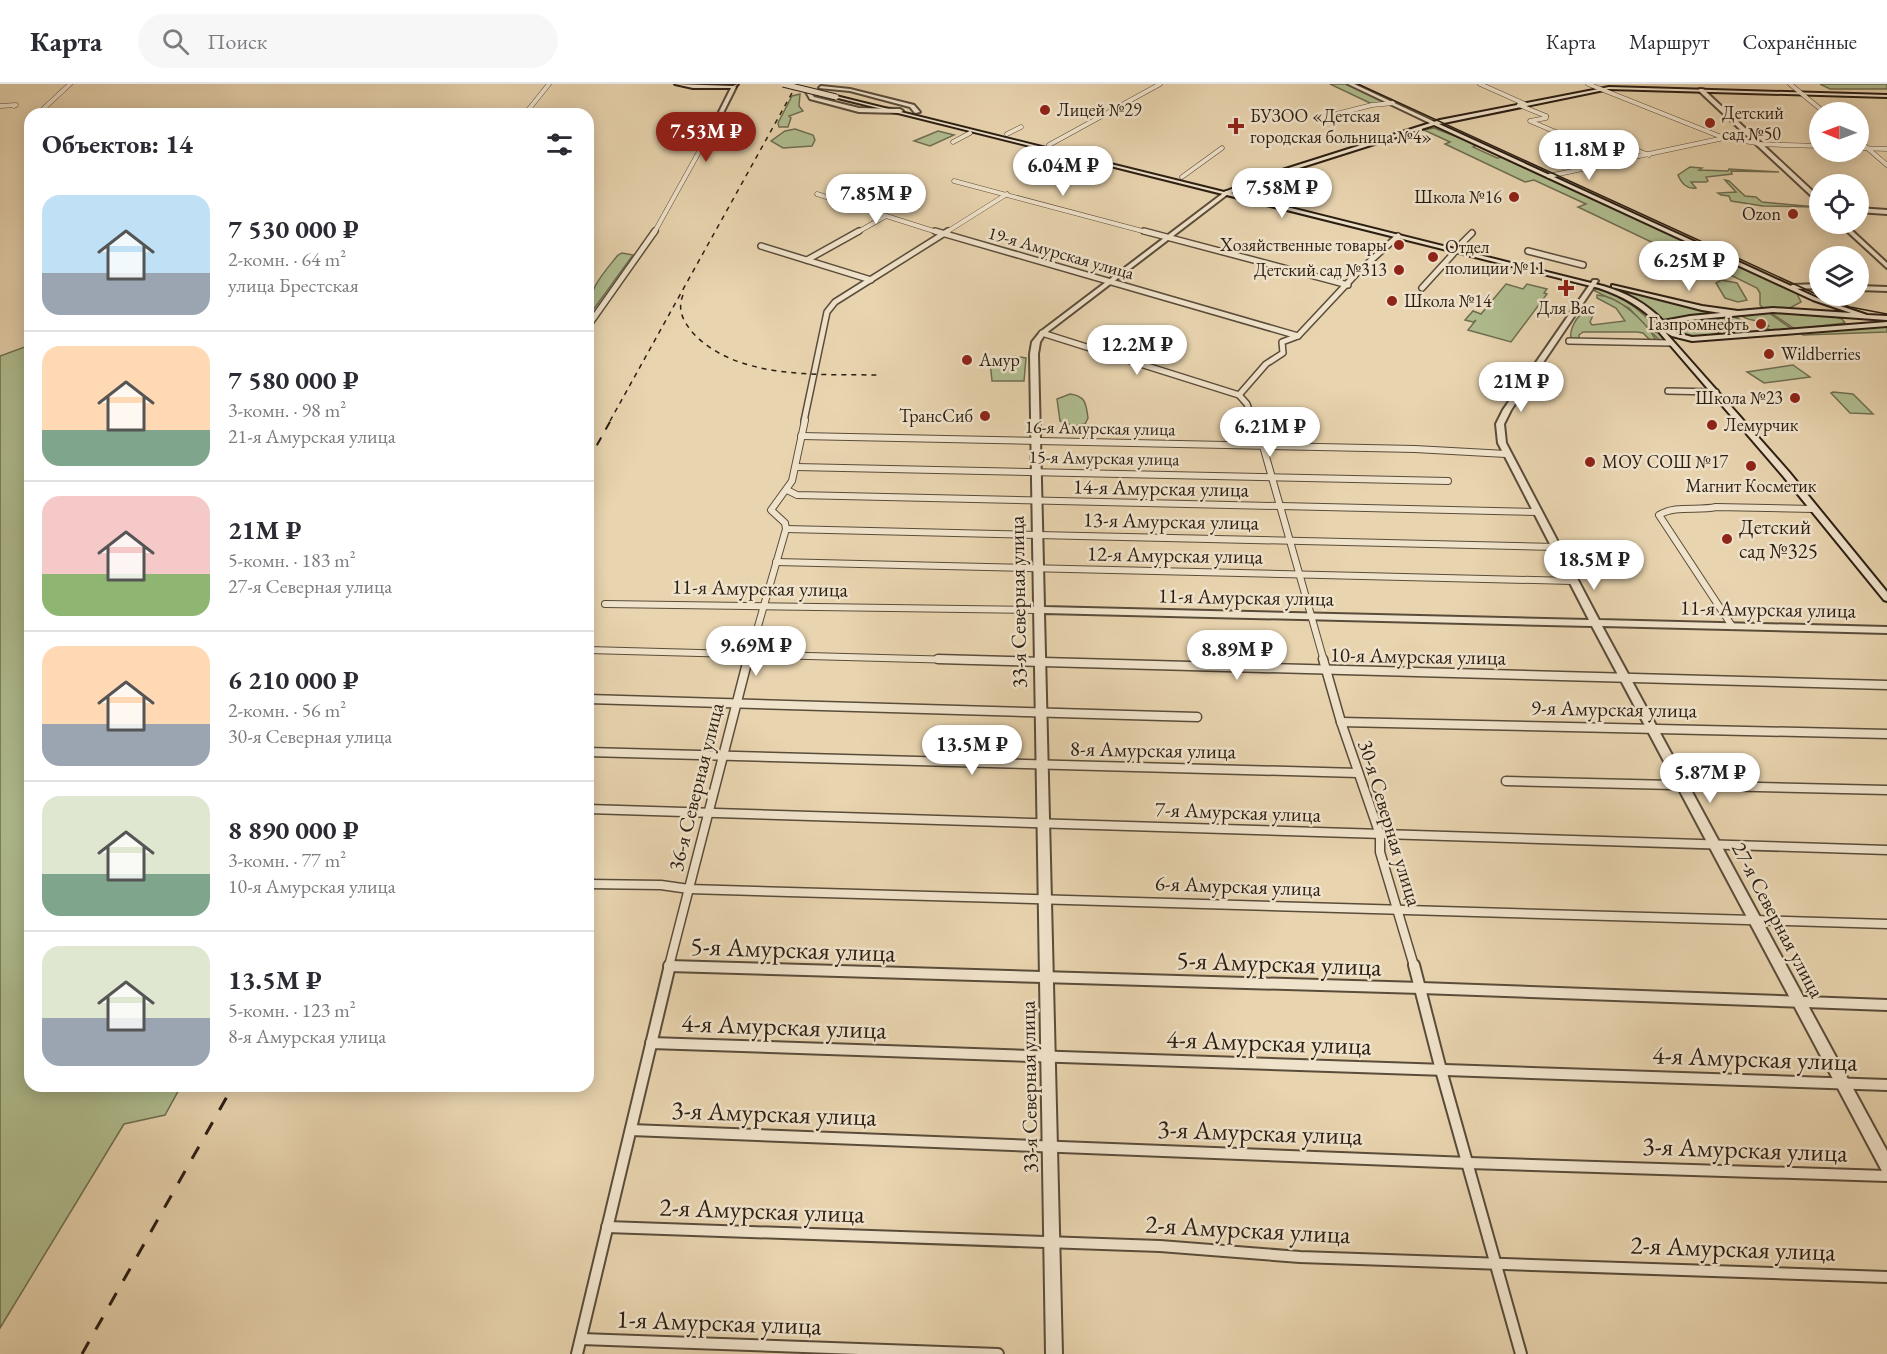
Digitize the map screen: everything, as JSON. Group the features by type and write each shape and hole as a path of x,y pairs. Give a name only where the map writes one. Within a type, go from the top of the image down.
{"main road":[{"path":"677,84 690,87 735,86"},
{"path":"689,84 708,87"},
{"path":"783,84 838,95 1180,178 1398,236 1702,308 1736,313"},
{"path":"798,84 864,103 917,112 1007,134 1074,154 1180,178"},
{"path":"850,90 863,84"},
{"path":"1350,84 1822,302 1856,312 1887,317"},
{"path":"1695,84 1809,192"},
{"path":"715,123 735,86"},
{"path":"822,87 850,90 912,106 917,112"},
{"path":"1042,333 1227,192 1450,119 1601,89 1887,96"},
{"path":"808,93 812,98 859,110 900,110 912,106"},
{"path":"859,110 869,108 864,103"},
{"path":"1227,192 1583,278 1636,302 1650,313 1662,328 1677,336 1692,339 1887,324"},
{"path":"1869,211 1887,212"},
{"path":"1853,234 1887,266"},
{"name":"27-я Северная улица","path":"1594,283 1503,417 1500,433 1506,454 1887,1166"},
{"path":"1792,287 1809,286"},
{"path":"1789,311 1802,306 1803,303 1792,287"},
{"path":"1869,288 1887,289"},
{"path":"1887,317 1789,311 1736,313 1675,320 1663,324 1661,331 1716,392 1887,598"},
{"path":"1856,312 1868,320 1867,323 1858,326"},
{"path":"1824,314 1846,321 1846,325 1839,327"},
{"name":"33-я Северная улица","path":"1042,333 1036,342 1034,354 1034,442 1054,1354"},
{"path":"1682,352 1684,343 1692,339"},
{"name":"11-я Амурская улица","path":"1038,610 1887,630"}],"street":[{"path":"44,108 70,84"},
{"path":"530,108 549,84"},
{"path":"1047,146 1160,84"},
{"path":"1480,84 1525,104"},
{"path":"1588,84 1724,138 1758,143 1809,145"},
{"path":"1790,84 1811,102"},
{"path":"1317,119 1372,105 1393,103"},
{"path":"0,106 16,105 14,106"},
{"path":"1519,105 1546,118 1530,121 1591,147 1616,142 1649,154"},
{"path":"594,317 662,221 715,123"},
{"path":"1007,134 1021,127"},
{"path":"953,142 970,133"},
{"path":"1625,159 1724,138"},
{"path":"1180,178 1222,148"},
{"path":"1869,148 1887,149"},
{"path":"1869,149 1887,165"},
{"path":"1038,176 1074,154"},
{"path":"1549,176 1601,165"},
{"path":"954,181 1348,285"},
{"name":"19-я Амурская улица","path":"817,194 944,234 1298,336"},
{"path":"786,529 785,523 771,510 787,490 796,467 828,308 1007,194"},
{"path":"807,260 886,216"},
{"path":"1462,243 1472,232"},
{"path":"1042,333 1239,395 1266,364 1283,353 1282,342 1298,336 1358,273 1398,236"},
{"path":"761,246 871,280"},
{"path":"1528,251 1583,265"},
{"path":"1422,288 1453,254"},
{"path":"1569,341 1671,343"},
{"path":"1668,391 1716,392"},
{"name":"30-я Северная улица","path":"1239,395 1246,402 1252,415 1257,442 1263,446 1341,722 1380,835 1380,852 1421,988 1521,1354"},
{"name":"16-я Амурская улица","path":"801,436 1415,449 1506,454"},
{"name":"15-я Амурская улица","path":"796,467 1448,481"},
{"name":"14-я Амурская улица","path":"787,490 797,495 1035,502 1536,512"},
{"path":"1732,626 1659,515 1667,510 1702,510 1716,507 1814,508"},
{"name":"13-я Амурская улица","path":"786,529 1555,547"},
{"name":"36-я Северная улица","path":"577,1354 669,966 710,814 735,704 786,529"},
{"name":"12-я Амурская улица","path":"776,562 1573,582"},
{"name":"11-я Амурская улица","path":"605,604 1038,610"},
{"name":"10-я Амурская улица","path":"594,650 1887,685"},
{"path":"594,699 1197,717"},
{"name":"9-я Амурская улица","path":"1341,722 1652,727 1887,734"},
{"name":"8-я Амурская улица","path":"594,752 1358,773"},
{"path":"1506,781 1887,790"},
{"name":"7-я Амурская улица","path":"594,809 1887,850"},
{"name":"6-я Амурская улица","path":"594,884 661,885 689,889 1045,897 1887,924"},
{"name":"5-я Амурская улица","path":"669,966 1421,988 1887,1005"},
{"name":"4-я Амурская улица","path":"651,1043 1048,1058 1887,1084"},
{"name":"3-я Амурская улица","path":"631,1130 1469,1163 1887,1176"},
{"name":"2-я Амурская улица","path":"607,1227 1160,1246 1300,1257 1887,1277"},
{"name":"1-я Амурская улица","path":"581,1339 998,1354"}],"green space":[{"path":"1330,84 1348,84 1388,102 1372,104"},
{"path":"1820,84 1887,84 1887,89 1830,89"},
{"path":"800,94 799,106 803,111 789,116 791,118 788,127 779,127 778,123 792,96"},
{"path":"1434,128 1473,143 1475,146 1473,147 1497,158 1503,157 1790,289 1797,294 1801,302 1790,308 1763,308 1760,305 1760,293 1757,288 1692,256 1685,258 1578,207 1586,204 1534,180 1525,182 1445,144 1450,142 1424,130"},
{"path":"795,129 813,135 815,140 812,146 783,148 771,141 785,131"},
{"path":"938,131 954,135 930,146 914,141"},
{"path":"1690,167 1702,168 1699,170 1779,172 1731,171 1732,174 1706,177 1708,181 1706,182 1691,182 1696,188 1690,188 1681,181 1678,175"},
{"path":"1725,180 1745,196 1756,197 1762,202 1809,207 1763,206 1731,201 1729,196 1718,193 1736,192"},
{"path":"622,253 633,255 594,309 594,289 618,255"},
{"path":"1721,280 1737,283 1747,300 1738,302 1725,298 1716,283"},
{"path":"1506,284 1523,289 1527,284 1547,289 1544,293 1547,294 1511,342 1468,330 1476,320 1473,322 1465,320 1473,311 1481,314"},
{"path":"1615,288 1717,313 1662,321 1646,305"},
{"path":"1593,290 1608,292 1636,308 1652,323 1665,341 1661,342 1629,308"},
{"path":"1597,295 1614,300 1631,311 1656,340 1650,340 1643,333 1637,332 1583,332 1579,335 1579,339 1571,339 1574,323 1585,311 1594,313 1590,322 1592,325 1625,321 1616,308 1597,298"},
{"path":"1769,313 1792,329 1774,331 1765,328 1769,326 1766,324 1742,316 1734,317 1741,320 1722,323 1721,332 1707,336 1686,336 1667,327 1700,318"},
{"path":"1771,313 1833,316 1842,319 1845,323 1795,329"},
{"path":"1887,326 1887,332 1803,335 1800,333"},
{"path":"24,347 24,1092 178,1092 165,1115 124,1124 0,1328 0,356"},
{"path":"1013,356 1026,358 1024,381 992,381 990,361 1013,360"},
{"path":"1793,365 1810,377 1764,383 1747,372"},
{"path":"1831,393 1853,394 1873,414 1850,413"},
{"path":"1070,394 1079,397 1084,402 1088,418 1085,424 1074,426 1060,421 1057,399"}],"tram line":[{"path":"1358,84 1816,294 1850,307 1887,314"}],"railway":[{"path":"610,421 797,84"},
{"path":"683,295 681,310 689,329 711,348 732,359 755,367 805,374 878,375"},
{"path":"594,450 611,420"},
{"path":"82,1354 230,1092"}],"place":[{"name":"Лицей №29","path":"1045,110"},
{"name":"Детский сад №50","path":"1710,123"},
{"name":"БУЗОО «Детская городская больница №4»","path":"1236,126"},
{"name":"Школа №16","path":"1514,197"},
{"name":"Ozon","path":"1793,214"},
{"name":"Хозяйственные товары","path":"1399,245"},
{"name":"Отдел полиции №11","path":"1433,257"},
{"name":"Детский сад №313","path":"1399,270"},
{"name":"Для Вас","path":"1566,288"},
{"name":"Школа №14","path":"1392,301"},
{"name":"Газпромнефть","path":"1761,324"},
{"name":"Wildberries","path":"1769,354"},
{"name":"Амур","path":"967,360"},
{"name":"Школа №23","path":"1795,398"},
{"name":"ТрансСиб","path":"985,416"},
{"name":"Лемурчик","path":"1712,425"},
{"name":"МОУ СОШ №17","path":"1590,462"},
{"name":"Магнит Косметик","path":"1751,466"},
{"name":"Детский сад №325","path":"1727,539"}]}
